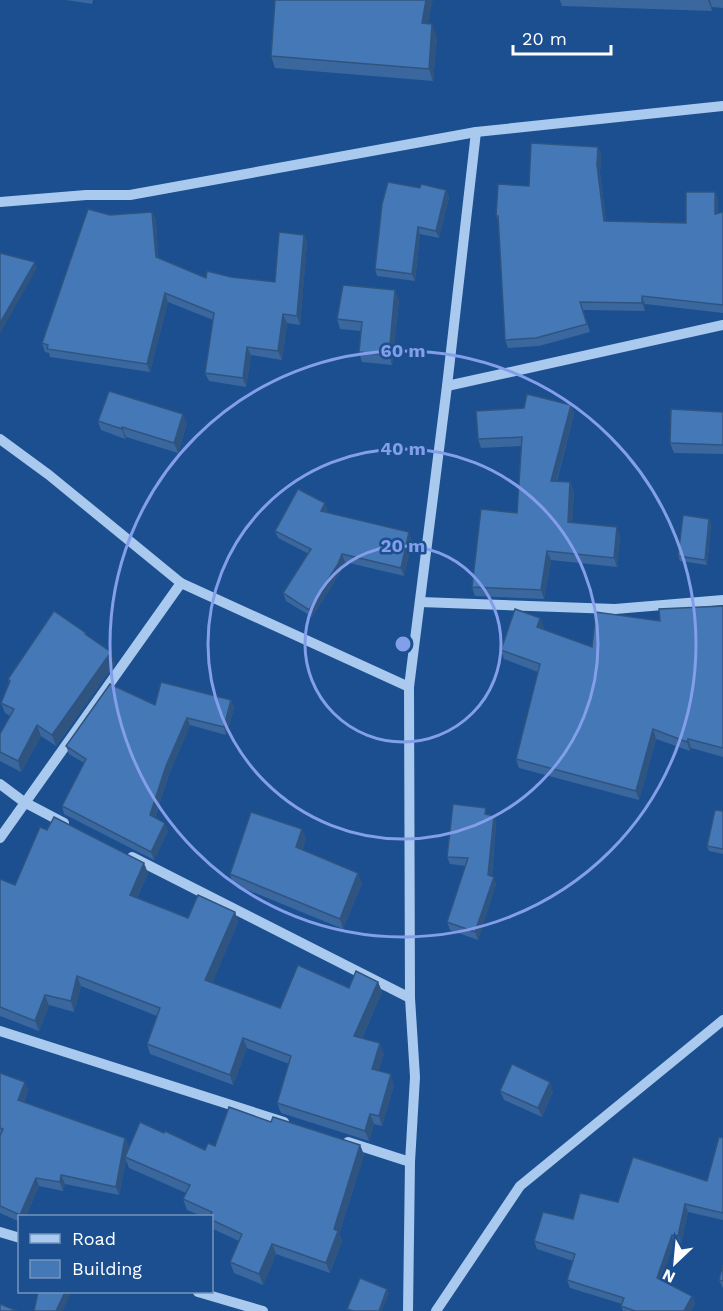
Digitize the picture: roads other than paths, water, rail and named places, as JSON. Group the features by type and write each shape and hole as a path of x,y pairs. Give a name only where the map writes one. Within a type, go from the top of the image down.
{"street":[{"path":"0,202 86,195 130,195 476,132 723,106"},
{"path":"408,1311 410,1162 415,1077 410,998 409,687 476,132"},
{"path":"447,386 723,325"},
{"path":"0,440 49,475 181,583 409,687"},
{"path":"0,838 181,583"},
{"path":"420,602 615,609 723,600"},
{"path":"0,784 24,802 76,829"},
{"path":"118,850 410,998"},
{"path":"436,1311 520,1186 723,1020"},
{"path":"0,1031 296,1126"},
{"path":"342,1140 410,1162"},
{"path":"0,1233 18,1238"},
{"path":"201,1293 263,1311"}]}
